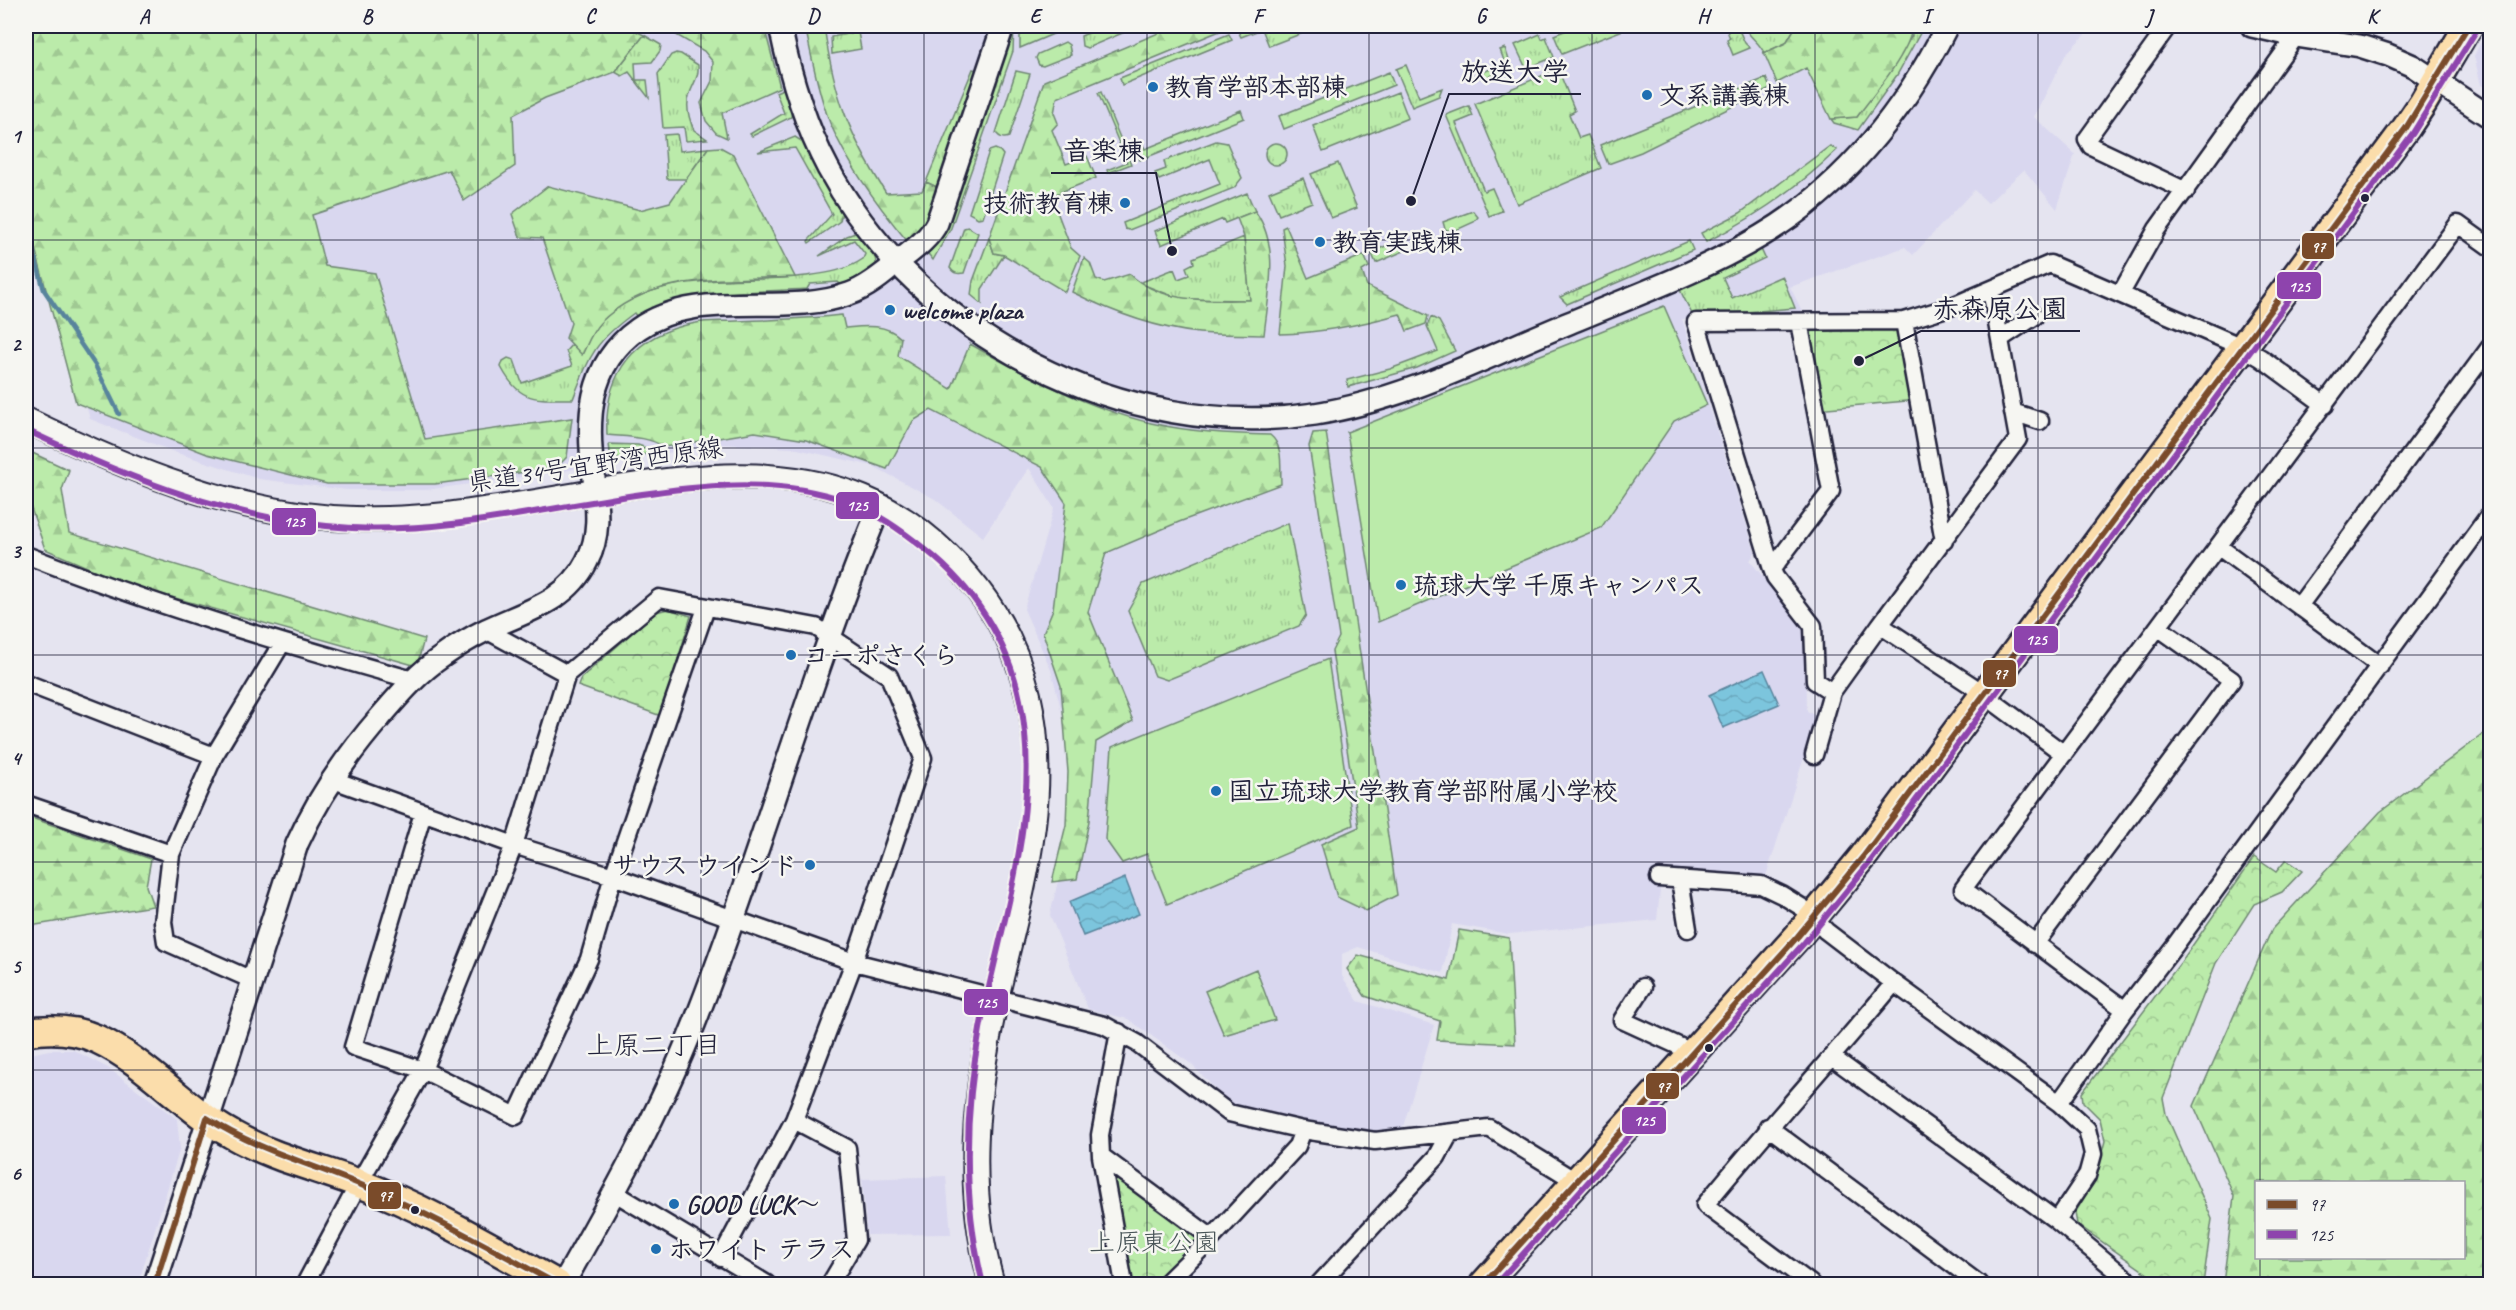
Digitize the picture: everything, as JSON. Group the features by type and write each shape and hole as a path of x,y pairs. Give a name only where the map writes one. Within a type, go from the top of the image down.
{"main road":[{"path":"1484,1284 1813,919 1863,857 2406,128 2468,26"},
{"name":"県道34号宜野湾西原線","path":"26,420 78,446 166,481 227,501 300,515 362,519 410,518 512,506 689,478 739,474 816,483 880,506 915,525 974,584 997,618 1018,656 1030,701 1037,752 1035,810 1023,894 996,997 982,1071 974,1152 975,1197 981,1240 993,1284"},
{"path":"26,1032 48,1029 71,1031 95,1039 116,1050 229,1133 251,1144 359,1183 435,1217 557,1284"}],"street":[{"path":"780,26 794,83 818,149 851,205 897,262 948,309 996,342 1053,373 1117,398 1182,413 1221,417 1295,416 1359,405 1430,381 1654,287 1743,246 1779,225 1840,176 1882,130 1921,75 1947,26"},
{"path":"155,1284 252,980 297,844 310,813 350,752 413,680 443,656 486,630 548,603 564,592 588,560 598,526 589,438 590,405 606,362 631,334 654,319 679,310 805,302 844,296 865,286 926,239 937,222 1003,26"},
{"path":"2168,26 2087,139 2091,146 2186,190"},
{"path":"2252,26 2296,36 2347,43 2373,50 2413,66 2490,117"},
{"path":"2121,293 2157,229 2296,36"},
{"path":"2125,1010 1964,889 2458,224 2490,247"},
{"path":"1832,692 1815,681 1813,626 1775,577 1772,569 1696,322 1904,321 1950,307 2049,264 2121,293 2242,347 2261,358 2325,405"},
{"path":"1814,755 1832,692 2018,439 1991,290"},
{"path":"2000,339 2036,316"},
{"path":"1904,321 1944,541"},
{"path":"1772,569 1831,491 1799,322"},
{"path":"2299,606 2490,347"},
{"path":"2013,412 2040,421"},
{"path":"563,1284 615,1193 695,1022 831,636 880,506"},
{"path":"2059,1103 2125,1010 2489,519"},
{"path":"2218,548 2380,666"},
{"path":"26,555 132,596 282,643 413,680"},
{"path":"310,1283 359,1183 423,1070 514,845 567,674 659,598 816,627 831,636 889,676 923,758 854,962 794,1120 721,1258"},
{"path":"423,813 353,1047 423,1070 516,1116 590,958 613,876 706,608"},
{"path":"1880,625 1984,695 2064,754"},
{"path":"2035,944 2232,680 2159,628"},
{"path":"486,630 567,674"},
{"path":"252,980 166,942 163,922 171,854 214,756 282,643"},
{"path":"26,683 214,756"},
{"path":"331,778 423,813 613,876 854,962 1104,1025 1137,1043 1229,1113 1303,1130 1375,1141 1489,1128 1577,1182"},
{"path":"26,804 171,854"},
{"path":"1659,878 1761,885 1803,908 1813,919 1894,983 2059,1103 2087,1129 2093,1154 2087,1176 2057,1221"},
{"path":"1680,879 1688,929"},
{"path":"1811,1284 1706,1206 1768,1128 1833,1058 1894,983"},
{"path":"1642,987 1622,1020 1694,1053"},
{"path":"1119,1032 1100,1135 1101,1156 1124,1284"},
{"path":"1833,1058 2057,1221 2133,1284"},
{"path":"794,1120 847,1148 856,1240 830,1284"},
{"path":"1768,1128 1978,1284"},
{"path":"1165,1284 1212,1238 1297,1146 1303,1130"},
{"path":"1319,1284 1437,1157 1450,1132"},
{"path":"1101,1156 1212,1238"},
{"path":"615,1193 767,1284"}],"shaded area":[{"name":"琉球大学 千原キャンパス","path":"26,26 2093,26 2066,54 2034,117 2075,154 2057,209 2024,170 1988,203 1974,190 1913,255 1905,247 1790,287 1802,311 1682,319 1755,552 1750,561 1806,628 1807,711 1817,717 1766,876 1662,871 1657,920 1509,934 1452,924 1443,973 1358,947 1342,954 1342,976 1358,1001 1434,1025 1402,1130 1359,1130 1232,1106 1191,1064 1128,1019 1088,1009 1050,915 1070,830 1073,755 1051,670 1024,609 1054,508 1029,468 983,537 935,499 873,466 793,448 719,444 558,472 426,490 347,490 259,479 177,453 90,419 26,196"},
{"path":"2489,26 2490,91 2481,85 2474,56"},
{"path":"49,1050 73,1050 108,1068 177,1119 180,1148 138,1284 26,1284 26,1055"},
{"path":"946,1176 951,1234 867,1235 862,1179"}],"green space":[{"path":"26,26 626,26 644,35 615,72 545,98 513,115 515,166 464,201 449,170 312,215 325,266 375,273 425,439 572,418 567,457 556,468 435,484 327,484 207,454 76,403 26,214"},
{"path":"661,26 764,26 780,87 722,113 727,138 716,133 706,121 701,103 712,81 713,62 704,51"},
{"path":"805,26 824,26 844,113 886,193 922,191 926,182 941,189 927,225 908,242 865,186 830,123"},
{"path":"1014,26 1013,51 951,228 933,260 925,250"},
{"path":"1020,26 1072,26 1020,48"},
{"path":"1105,26 1139,26 1087,48 1082,46 1081,36"},
{"path":"1175,26 1226,26 1227,28 1057,98 1054,113 1058,123 1052,130 1066,164 1087,156 1096,178 1051,196 1071,248 1080,256 1065,292 1004,255 994,253 989,238 1044,81"},
{"path":"1251,26 1321,26 1269,46 1262,29 1241,37 1238,31"},
{"path":"1577,26 1633,26 1562,54 1554,35"},
{"path":"1725,26 1737,26 1750,48 1733,55"},
{"path":"1744,26 1796,26 1786,43 1764,53"},
{"path":"1796,26 1912,26 1906,47 1899,60 1857,117 1831,119 1806,68 1777,83 1764,53 1786,43"},
{"path":"1912,26 1924,26 1897,75 1858,130 1834,123 1831,119 1857,117 1912,36"},
{"path":"858,32 861,49 832,54 831,37"},
{"path":"1229,34 1232,40 1122,85 1120,78"},
{"path":"1540,34 1542,39 1546,37 1554,57 1530,67 1525,66 1515,45"},
{"path":"644,35 661,45 660,51 652,62 635,63 636,80 647,80 649,98 629,72 622,76 615,72"},
{"path":"1065,42 1069,45 1071,55 1043,66 1039,65 1036,58 1038,54"},
{"path":"1505,48 1510,67 1483,79 1476,75 1505,63 1500,50"},
{"path":"676,53 698,65 697,76 688,102 688,112 694,130 707,139 686,141 684,127 663,128 658,74 671,55"},
{"path":"1406,65 1419,97 1442,88 1439,96 1412,107 1396,69"},
{"path":"973,69 977,70 941,189 926,182"},
{"path":"1558,69 1575,111 1569,114 1579,138 1588,135 1601,168 1517,204 1475,104"},
{"path":"1016,71 1030,74 1009,137 1002,138 996,133"},
{"path":"1389,72 1394,85 1284,129 1279,116"},
{"path":"1766,78 1770,88 1641,152 1608,164 1600,145"},
{"path":"785,88 792,110 791,117 752,136 750,134 784,113 776,92"},
{"path":"1101,92 1131,164 1108,173 1107,170 1127,162 1098,93"},
{"path":"1398,92 1408,118 1323,152 1313,126"},
{"path":"1469,106 1473,116 1456,123 1484,191 1492,188 1502,211 1489,216 1446,115"},
{"path":"1241,110 1244,118 1140,160 1135,146 1142,143 1145,149"},
{"path":"677,134 680,151 708,148 686,179 667,179 664,135"},
{"path":"795,137 803,142 842,211 840,221 809,243 808,241 832,214 795,148 758,152"},
{"path":"1216,141 1227,143 1242,178 1234,188 1129,230 1125,229 1123,223 1220,184 1210,159 1159,180 1155,173 1166,169 1164,161"},
{"path":"1272,143 1280,143 1287,150 1287,158 1280,165 1272,165 1265,158 1265,150"},
{"path":"1830,146 1837,150 1791,189 1759,212 1706,242 1701,233 1740,213"},
{"path":"720,147 733,154 795,277 717,279 666,287 642,295 620,307 600,323 582,355 566,338 571,323 542,238 520,237 512,214 548,186 640,210 670,202 708,148"},
{"path":"995,149 1003,155 983,217 978,218 969,213 989,151"},
{"path":"1338,163 1357,208 1331,218 1311,174"},
{"path":"1303,178 1312,202 1279,215 1269,192"},
{"path":"1247,193 1255,211 1225,223 1223,219 1161,245 1155,231"},
{"path":"1255,211 1263,225 1270,255 1270,287 1264,335 1182,331 1118,312 1072,292 1084,258 1090,263 1096,279 1104,282 1130,274 1142,284 1171,295 1202,300 1250,300 1244,237 1237,218"},
{"path":"1473,211 1478,217 1474,222 1452,232 1445,229 1443,222"},
{"path":"1286,226 1308,278 1364,255 1369,267 1362,271 1367,286 1428,316 1426,324 1407,331 1400,314 1341,328 1280,334 1287,266 1282,228"},
{"path":"968,227 978,233 964,273 956,273 950,268 964,228"},
{"path":"855,233 869,246 876,264 841,285 838,282 810,284 807,289 698,296 656,308 637,317 634,313 610,332 595,350 573,399 539,398 522,393 508,379 501,367 503,361 508,358 514,360 522,383 572,366 566,351 572,344 582,354 600,322 623,305 647,293 698,282 806,276 843,269 863,259 865,254 854,240 819,256"},
{"path":"1244,237 1250,300 1180,299 1139,283 1174,269 1178,279 1189,275 1186,267 1194,263 1193,258"},
{"path":"989,238 994,253 1004,255 982,289 982,304 971,295 973,281"},
{"path":"1403,239 1404,251 1376,263 1371,252"},
{"path":"1689,241 1693,250 1567,304 1560,297"},
{"path":"1760,247 1765,258 1723,278 1732,298 1782,276 1795,308 1693,316 1679,288"},
{"path":"1664,306 1707,405 1674,421 1601,528 1378,622 1347,432"},
{"path":"842,315 845,328 874,327 895,333 901,338 898,356 951,389 970,344 1058,390 1127,417 1195,430 1270,435 1277,445 1281,484 1179,522 1106,553 1088,612 1133,721 1096,742 1089,821 1077,879 1052,882 1066,825 1068,772 1061,686 1043,633 1053,609 1066,503 1042,467 931,410 913,421 887,469 806,440 755,432 664,447 644,439 607,435 607,413 617,375 640,347 656,336 674,328 701,322"},
{"path":"1431,317 1439,321 1455,351 1417,368 1348,387 1347,380 1390,369 1438,351 1427,326"},
{"path":"1904,321 1918,400 1816,409 1799,322"},
{"path":"1326,432 1397,895 1366,911 1337,897 1321,844 1359,827 1332,651 1339,637 1309,446 1313,433"},
{"path":"609,444 638,445 658,452 611,460"},
{"path":"26,450 69,470 62,490 69,533 424,639 417,666 129,585 45,549 26,494"},
{"path":"1288,523 1306,615 1299,626 1167,680 1155,676 1128,611 1143,584"},
{"path":"668,609 691,616 661,716 578,686 581,678 656,612"},
{"path":"1328,659 1353,825 1167,904 1147,854 1122,863 1105,839 1112,747"},
{"path":"2490,729 2490,1284 2223,1284 2234,1196 2194,1106 2272,929 2380,812"},
{"path":"26,816 151,859 146,886 153,906 30,926 26,924"},
{"path":"2254,857 2276,872 2286,860 2302,871 2282,892 2254,904 2216,963 2163,1098 2166,1114 2212,1219 2203,1284 2162,1284 2077,1224 2075,1213 2094,1181 2105,1141 2100,1119 2083,1102 2082,1093 2181,962"},
{"path":"1459,930 1509,938 1515,1044 1437,1040 1440,1021 1365,996 1347,969 1358,955 1449,980"},
{"path":"1256,969 1275,1020 1224,1035 1205,991"},
{"name":"上原東公園","path":"1101,1156 1212,1238 1165,1284 1124,1284"}],"water":[{"path":"1764,670 1779,704 1723,728 1709,695"},
{"path":"1125,878 1139,914 1083,936 1069,902"}],"waterway":[{"path":"26,224 44,290 95,365 119,414"}],"transit line":[{"name":"97","path":"1484,1284 1798,936 1863,857 2406,128 2468,26"},
{"name":"125","path":"1496,1284 1805,942 1870,862 2413,133 2476,31"},
{"name":"125","path":"26,430 104,465 184,495 267,517 352,528 464,523 613,498 699,487 749,485 798,489 846,501 868,510 907,535 943,565 973,598 997,636 1007,657 1020,700 1026,742 1023,825 1008,907 980,1029 968,1125 971,1220 983,1284"},
{"name":"97","path":"207,1118 265,1148 366,1187 415,1209 557,1284"},
{"name":"97","path":"155,1284 207,1118"}],"place":[{"name":"教育学部本部棟","path":"1153,87"},
{"name":"文系講義棟","path":"1647,95"},
{"name":"放送大学","path":"1411,201"},
{"name":"技術教育棟","path":"1125,203"},
{"name":"教育実践棟","path":"1320,242"},
{"name":"音楽棟","path":"1172,251"},
{"name":"welcome plaza","path":"890,310"},
{"name":"赤森原公園","path":"1859,361"},
{"name":"琉球大学 千原キャンパス","path":"1401,585"},
{"name":"コーポさくら","path":"791,655"},
{"name":"国立琉球大学教育学部附属小学校","path":"1216,791"},
{"name":"サウス ウインド","path":"810,865"},
{"name":"GOOD LUCK～","path":"674,1204"},
{"name":"ホワイト テラス","path":"656,1249"}],"district":[{"name":"上原二丁目","path":"654,1045"}]}
